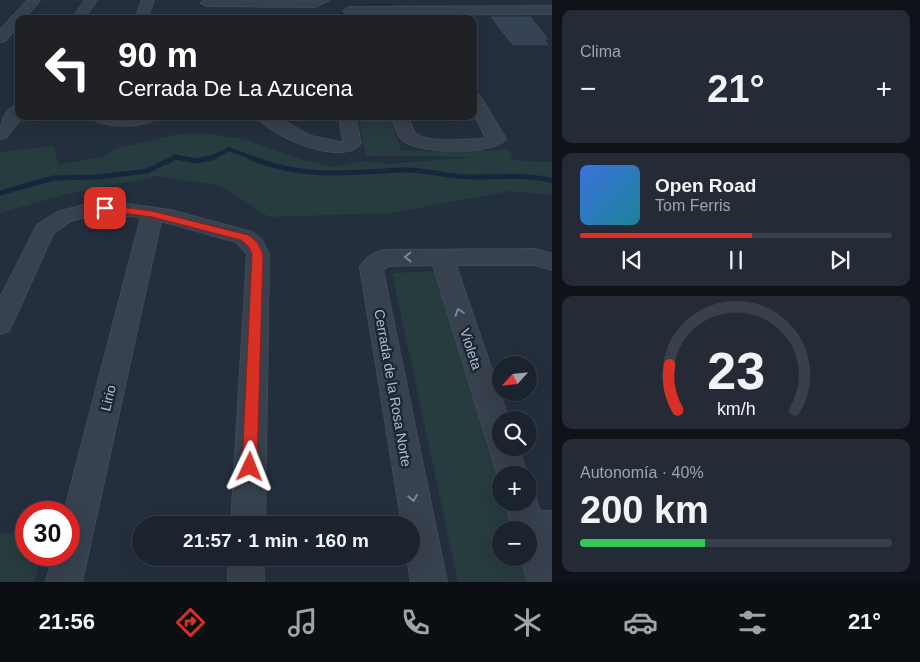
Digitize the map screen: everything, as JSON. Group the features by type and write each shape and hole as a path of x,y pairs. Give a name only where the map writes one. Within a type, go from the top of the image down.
{"street":[{"path":"21,15 34,0"},
{"path":"81,15 91,0"},
{"path":"142,15 148,0"},
{"path":"526,0 536,10 550,16"},
{"path":"384,1 440,2"},
{"path":"204,15 207,2 322,2"},
{"path":"349,11 406,15 536,10"},
{"path":"0,38 15,21"},
{"path":"401,120 405,132 415,141 431,144 489,144 497,139 477,104"},
{"path":"0,134 15,115"},
{"path":"270,120 281,127 322,145 338,148 349,146 352,140 348,120"},
{"path":"0,324 44,230 54,220 80,212 105,208 152,214 244,237 253,244 258,254 248,516"},
{"name":"Lirio","path":"64,582 152,214"},
{"path":"442,257 535,258 552,262"},
{"name":"Violeta","path":"442,257 492,413"},
{"name":"Cerrada de la Rosa Norte","path":"429,582 371,267 383,258 442,257"},
{"path":"534,519 546,582"},
{"path":"246,566 246,582"}],"green space":[{"path":"359,120 391,120 401,151 509,150 513,157 507,158 519,161 552,162 552,195 510,191 391,213 269,217 221,186 158,176 67,194 0,213 0,152 54,146 58,165 102,157 115,149 173,135 201,133 244,139 303,160 335,167 366,161 388,164 475,157 366,156"},
{"path":"436,271 494,466 492,466 492,511 508,511 511,521 492,521 492,566 524,566 529,582 458,582 392,273"},
{"path":"15,532 15,566 39,566 34,582 0,582 0,533"}],"building":[{"path":"489,16 531,16 550,40 546,40 550,46 512,46"}],"waterway":[{"path":"213,157 229,149 252,158"},
{"path":"174,158 197,161 213,157"},
{"path":"249,157 286,168 322,173 407,170 461,177 522,177 552,181"},
{"path":"0,193 53,178 98,177 147,171 174,158"},
{"path":"174,158 181,158"}],"route":[{"path":"105,208 120,208 203,226 244,237 253,244 258,254 250,467"}]}
